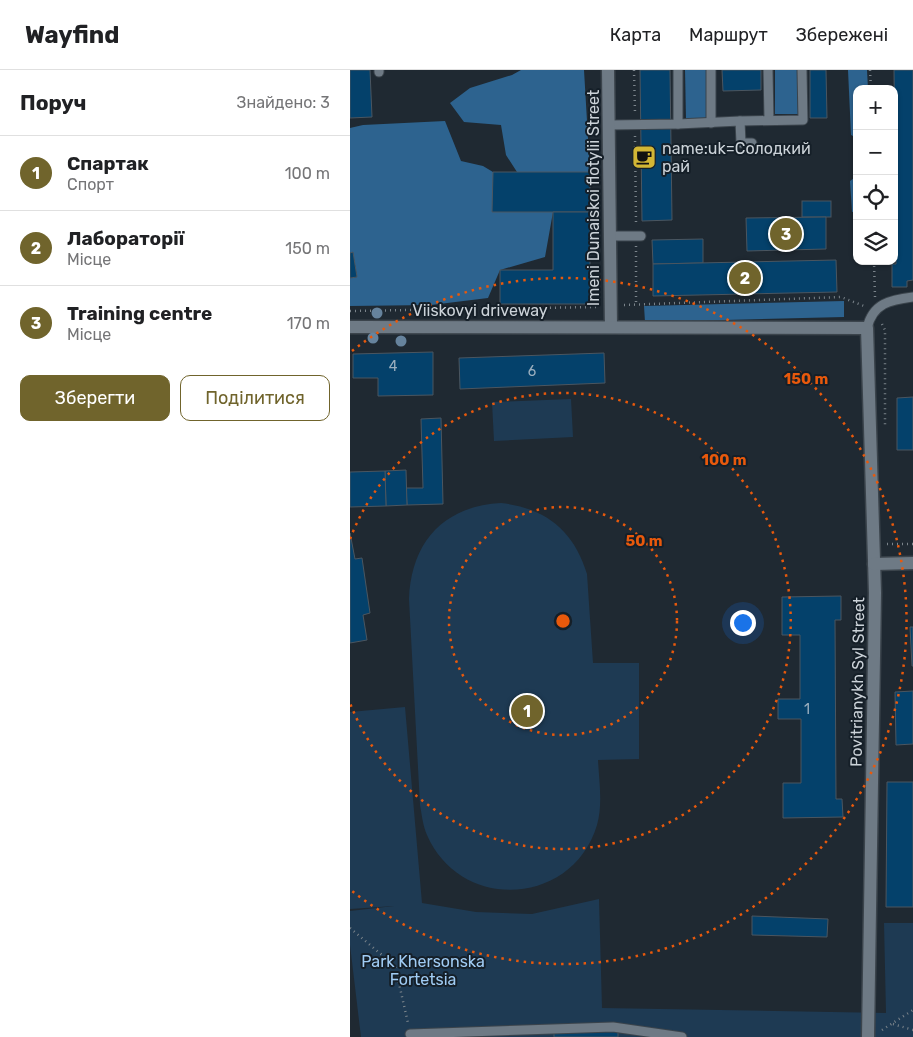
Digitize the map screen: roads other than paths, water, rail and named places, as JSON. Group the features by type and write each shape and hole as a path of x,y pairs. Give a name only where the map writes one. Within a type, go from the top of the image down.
{"street":[{"name":"Imeni Dunaiskoi flotylii Street","path":"608,70 611,236 610,327"},
{"name":"Viiskovyi driveway","path":"350,327 867,328"},
{"name":"Povitrianykh Syl Street","path":"867,328 874,564 873,1035"},
{"path":"874,564 913,563"}],"lane":[{"path":"678,70 678,124"},
{"path":"711,70 711,122"},
{"path":"768,70 769,120"},
{"path":"609,125 803,120 802,70"},
{"path":"740,121 741,143 752,143"},
{"path":"611,236 639,236"},
{"path":"867,328 870,317 875,310 894,300 913,297"},
{"path":"410,1034 613,1027 682,1037"}],"place":[{"name":"name:uk=Солодкий рай","path":"644,157"},
{"name":"Training centre","path":"786,234"},
{"name":"Лабораторії","path":"745,278"},
{"name":"Спартак","path":"527,711"}],"park label":[{"name":"Park Khersonska Fortetsia","path":"423,970"}]}
